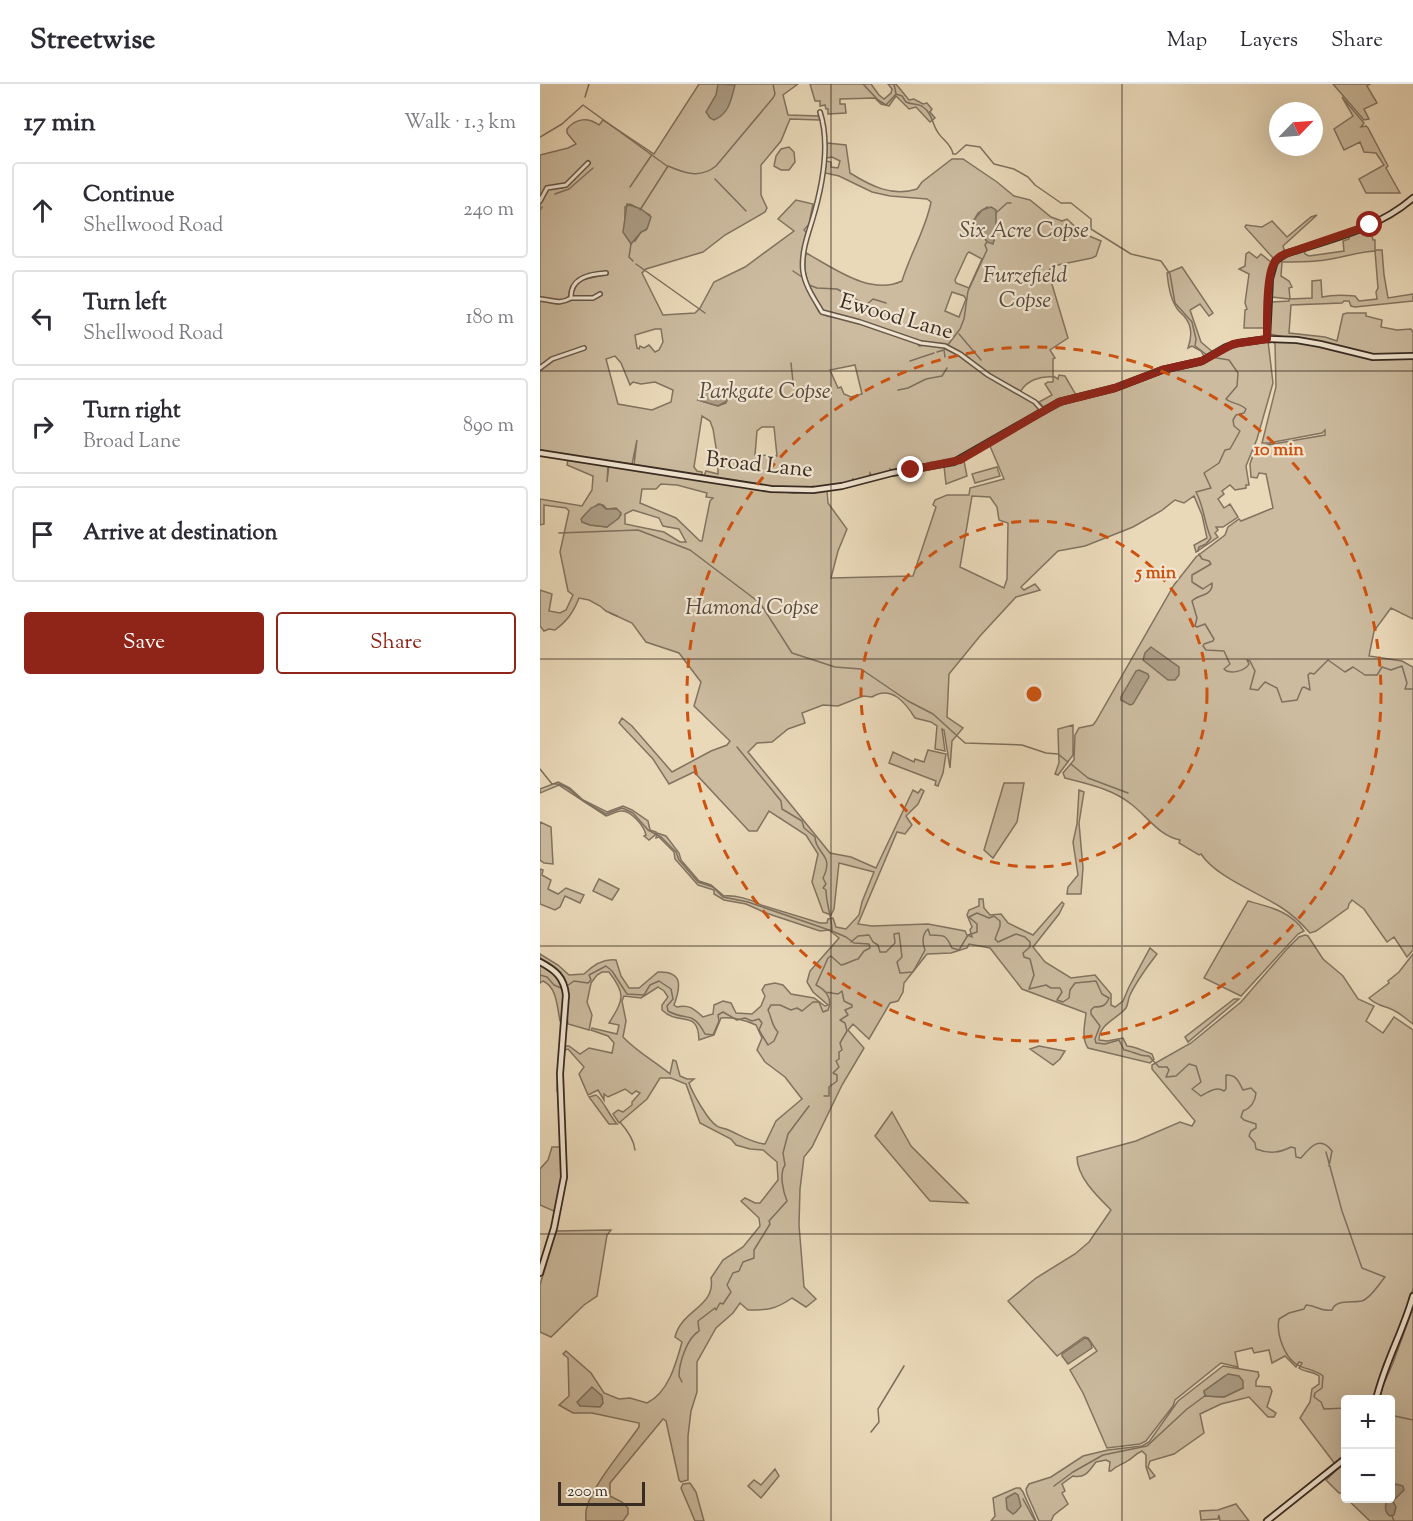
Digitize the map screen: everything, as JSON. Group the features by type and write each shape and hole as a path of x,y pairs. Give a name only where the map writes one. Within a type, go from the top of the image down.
{"street":[{"name":"Ewood Lane","path":"819,112 824,132 824,160 802,266 813,297 825,314 854,320 921,343 946,347 1035,402 1042,410"},
{"path":"540,201 547,188 562,187 571,182 588,163"},
{"path":"1268,339 1272,271 1277,258 1370,225 1390,215 1413,198"},
{"path":"571,298 572,288 576,282 606,273"},
{"path":"540,299 559,303 571,298 592,298 600,294"},
{"name":"Broad Lane","path":"540,453 771,489 813,490 842,486 892,473 960,460 1042,410 1073,398 1115,388 1162,370 1212,356 1233,344 1268,339 1320,344 1373,357 1413,356"},
{"path":"540,368 550,360 584,348"},
{"path":"540,962 558,973 565,987 560,1089 564,1177 554,1228 540,1273"},
{"path":"1378,1395 1407,1320 1413,1296"},
{"path":"1267,1521 1341,1462"}],"green space":[{"name":"Parkgate Copse","path":"699,84 798,84 783,95 788,115 819,116 820,120 790,119 781,141 761,165 761,195 767,208 765,212 725,235 703,252 646,269 642,273 663,315 695,313 714,282 745,267 794,231 778,219 796,200 813,204 809,224 804,230 806,232 802,257 803,280 819,312 917,343 919,346 939,346 957,354 1001,384 1035,403 1040,408 1039,410 958,459 948,462 944,460 944,463 935,465 931,462 930,465 920,467 918,464 917,467 911,466 903,470 900,467 899,471 893,472 890,469 890,472 872,477 870,473 869,477 856,481 853,479 853,482 814,488 813,486 810,488 776,487 704,476 706,471 718,474 718,460 713,429 710,421 702,416 694,467 697,471 702,472 702,476 634,465 637,440 632,464 540,451 540,300 558,304 576,299 595,299 602,295 601,293 591,297 574,297 572,295 574,285 581,280 605,275 605,273 581,278 574,284 569,297 562,301 540,297 540,202 548,189 569,185 588,164 566,184 546,187 540,199 540,155 576,144 567,133 567,129 582,120 599,125 603,120 654,154","holes":["630,204 650,215 646,230 641,232 635,241 625,221 625,207","661,329 663,342 659,350 655,352 649,345 637,348 635,335","615,356 621,363 630,385 633,382 641,384 655,382 673,390 671,402 652,410 618,404 606,359","855,365 862,394 851,397 844,394 841,387 838,388 830,370","708,391 723,393 726,403 718,406 698,400","762,427 774,427 777,456 755,455 757,431"]},
{"path":"810,84 871,84 884,99 891,93 892,89 888,84 896,84 909,100 914,99 923,104 927,103 935,118 930,122 916,107 909,109 896,96 889,106 881,104 875,98 840,99 840,104 845,104 846,113 828,114 825,105 820,106 820,101 815,101"},
{"path":"1333,84 1370,84 1367,86 1377,103 1364,109 1369,119 1364,120"},
{"path":"1342,97 1364,123 1361,127 1368,128 1400,193 1366,193 1359,179 1384,165 1376,153 1364,152 1360,142 1344,150 1334,129 1353,116"},
{"path":"827,143 846,145 850,173 874,186 899,192 917,189 922,182 952,159 963,159 1014,196 1030,200 1051,217 1062,221 1067,219 1082,233 1101,241 1096,256 1053,266 1048,271 1068,338 1050,350 1055,358 1053,359 1053,376 1058,379 1059,375 1065,376 1076,395 1043,407 1039,402 1052,395 1045,384 1053,382 1053,377 1035,380 1021,391 999,380 967,356 946,345 920,342 823,311 811,291 806,276 806,253 865,283 890,285 902,281 931,202 927,199 872,192 839,176 825,173 826,161 831,162 831,167 838,168 840,161 832,157 826,158","holes":["987,207 996,211 994,241 987,242 974,220 978,213","969,252 982,259 969,288 956,283 955,280","952,292 964,296 966,299 959,317 945,311"]},
{"path":"789,147 794,152 795,162 789,170 781,170 774,166 776,156 781,149"},
{"path":"1317,215 1283,246 1285,252 1274,259 1245,227 1246,225 1262,227 1272,221 1287,237 1311,217"},
{"path":"1370,228 1373,240 1375,240 1375,250 1382,250 1388,298 1413,294 1413,301 1355,307 1351,306 1349,301 1291,305 1289,333 1325,337 1337,341 1343,314 1347,313 1366,313 1366,316 1382,320 1381,327 1397,330 1411,329 1413,332 1413,619 1391,608 1374,631 1369,656 1402,661 1413,667 1413,950 1407,957 1394,937 1387,942 1364,909 1352,900 1348,908 1310,933 1286,911 1227,877 1208,863 1201,854 1199,855 1179,843 1180,840 1159,830 1124,799 1100,788 1065,778 1063,773 1074,760 1075,735 1079,728 1093,725 1096,721 1174,585 1196,557 1225,535 1228,527 1239,519 1241,521 1273,508 1266,474 1259,473 1257,478 1251,477 1250,464 1255,449 1325,435 1325,430 1322,433 1262,443 1276,387 1275,344 1272,340 1288,338 1270,334 1271,302 1289,301 1289,299 1272,297 1272,278 1281,261 1304,250 1309,256 1344,251 1343,241 1349,239 1349,235","holes":["1375,251 1377,299 1359,301 1355,296 1322,297 1321,280 1312,281 1312,298 1290,299 1289,288 1292,287 1289,281 1281,276 1282,262 1323,260"]},
{"path":"1249,252 1257,258 1261,254 1272,263 1266,288 1265,328 1244,328 1249,274 1239,269 1245,266 1246,254"},
{"path":"1182,267 1213,313 1209,316 1200,304 1190,310 1201,342 1214,353 1205,358 1201,351 1192,346 1188,348 1190,327 1176,307 1171,294 1167,273"},
{"name":"Hamond Copse","path":"1268,341 1273,383 1257,439 1246,466 1249,485 1246,485 1246,488 1235,490 1230,485 1222,491 1224,494 1218,499 1224,508 1230,504 1238,517 1223,527 1216,527 1218,530 1215,533 1218,537 1196,552 1194,545 1207,538 1202,515 1194,496 1184,503 1175,500 1133,527 1085,546 1058,551 1021,587 1024,590 1035,584 1040,590 1016,597 949,674 947,717 963,728 952,741 950,768 944,730 942,729 945,751 935,749 937,726 915,718 902,701 885,693 872,697 863,696 838,706 823,705 802,713 805,723 788,729 772,742 757,743 748,752 830,853 851,857 876,868 913,790 918,793 921,789 924,791 918,804 906,816 912,825 905,834 897,832 858,924 872,926 928,924 965,931 972,937 970,930 972,927 967,915 969,910 979,906 979,899 983,899 984,908 990,915 1001,914 1008,923 1033,935 1062,902 1064,904 1059,914 1033,947 1045,962 1071,978 1095,975 1111,994 1111,1005 1115,1007 1123,1001 1150,948 1157,954 1136,984 1126,1008 1105,1026 1099,1040 1123,1038 1127,1046 1152,1054 1154,1059 1150,1063 1088,1048 1084,1035 1086,1013 1022,989 990,948 969,944 967,948 951,953 927,954 904,983 903,992 898,1001 890,1003 869,1039 853,1024 848,1030 864,1048 842,1085 812,1147 804,1157 799,1225 804,1287 816,1299 806,1307 792,1298 776,1307 760,1310 748,1310 740,1303 733,1313 716,1328 697,1362 697,1392 691,1411 688,1436 688,1480 681,1482 679,1480 666,1421 663,1419 610,1483 610,1496 628,1508 628,1514 623,1521 586,1521 586,1509 595,1488 639,1427 639,1423 592,1413 573,1413 559,1405 569,1396 568,1358 563,1354 566,1351 591,1373 604,1393 619,1399 630,1398 647,1403 654,1398 666,1385 677,1359 682,1342 675,1337 678,1328 708,1296 711,1278 723,1260 743,1247 760,1226 759,1218 741,1201 745,1198 760,1203 778,1180 777,1162 763,1150 736,1145 731,1139 700,1123 686,1084 671,1078 660,1078 647,1099 619,1123 613,1114 618,1110 623,1112 632,1105 640,1093 636,1091 632,1094 625,1089 608,1097 604,1094 604,1100 598,1090 588,1095 579,1074 584,1067 568,1049 565,1050 565,1046 569,1046 580,1054 589,1048 612,1053 614,1043 608,1036 591,1030 592,1028 617,1034 619,1025 609,1023 620,1002 618,986 609,972 597,975 591,983 587,1002 592,1015 589,1030 568,1024 565,979 552,965 540,958 540,954 569,975 584,974 599,963 616,960 621,976 629,988 639,988 658,972 672,974 676,977 679,986 674,1005 691,1008 703,1017 713,1014 714,1005 723,1001 731,1003 736,1013 752,1014 761,1006 765,996 762,990 765,985 775,983 783,985 791,994 814,998 825,1006 828,1005 813,992 807,982 810,971 839,938 829,930 820,931 746,904 724,900 714,894 714,890 698,885 675,859 674,852 659,837 656,838 657,833 666,836 679,853 681,860 699,881 711,885 724,896 748,899 820,923 827,923 828,919 833,918 836,927 846,929 859,915 874,872 839,863 834,909 831,915 823,912 812,882 818,854 806,835 769,811 757,831 749,831 694,772 669,784 653,759 619,723 622,718 632,726 672,772 727,745 730,741 694,706 701,682 679,653 646,642 632,623 589,600 579,598 569,616 555,630 544,631 540,626 540,590 552,594 549,611 560,613 566,610 573,595 568,591 560,552 569,511 566,508 544,505 544,524 540,525 540,499 582,506 592,490 593,476 567,465 568,459 608,465 607,482 609,465 794,493 827,490 828,503 847,529 831,578 913,576 936,507 933,505 935,500 947,495 969,495 970,488 1004,479 990,446 1070,401 1119,390 1163,373 1201,365 1233,345","holes":["661,484 677,485 707,493 706,497 713,498 710,501 702,541 676,518 640,503 642,489 656,489","972,496 990,497 997,507 999,520 1008,523 1007,579 1004,588 960,567","598,504 607,509 616,508 621,515 607,527 582,522 583,517","633,510 659,518 663,526 679,529 686,542 680,542 664,532 625,524 625,514","658,987 668,997 662,1005 662,1010 668,1015 686,1019 695,1024 699,1040 714,1035 721,1018 739,1019 756,1025 762,1038 757,1050 765,1062 785,1077 802,1099 776,1121 765,1144 718,1127 705,1113 693,1093 689,1083 694,1079 680,1076 676,1061 673,1060 670,1074 623,1037 626,1021 622,1001 624,996 641,998"]},
{"path":"964,461 967,476 946,484 944,466"},
{"path":"997,467 1000,476 975,483 972,474"},
{"path":"1073,725 1073,755 1058,775 1055,774 1059,763 1058,729"},
{"path":"928,750 946,754 938,786 935,785 936,781 889,763 893,752 914,762 915,759 924,762"},
{"path":"558,782 570,788 583,800 607,812 623,806 632,810 648,821 650,830 656,832 655,835 649,840 644,836 646,835 643,827 629,813 619,811 606,816 559,785 540,793 540,789"},
{"path":"1004,783 1024,783 1017,822 993,858 984,850"},
{"path":"1079,790 1084,792 1079,823 1083,868 1081,894 1067,894 1068,887 1078,875 1073,842 1077,824"},
{"path":"540,822 551,827 553,864 540,860"},
{"path":"540,869 543,870 542,875 551,880 548,889 558,894 566,888 584,895 580,903 565,896 560,907 555,910 540,904"},
{"path":"599,879 619,889 612,900 593,891"},
{"path":"1248,901 1286,914 1304,931 1298,934 1241,996 1204,978"},
{"path":"1308,936 1323,959 1343,976 1358,999 1374,1006 1366,1021 1383,1033 1394,1017 1413,1030 1413,1288 1408,1310 1384,1363 1374,1395 1341,1395 1341,1459 1335,1464 1300,1418 1310,1402 1312,1389 1319,1384 1319,1376 1299,1368 1302,1363 1299,1362 1296,1367 1285,1356 1272,1363 1269,1350 1254,1353 1252,1348 1235,1352 1238,1367 1221,1363 1175,1400 1173,1406 1146,1441 1140,1444 1107,1448 1083,1393 1070,1370 1097,1351 1088,1338 1084,1337 1057,1356 1008,1301 1036,1278 1075,1254 1089,1242 1111,1210 1084,1179 1077,1157 1136,1141 1180,1122 1192,1126 1195,1121 1152,1069 1152,1065 1191,1043 1241,1002 1299,937"},
{"path":"1413,954 1413,1024 1397,1012 1369,998 1389,983 1388,981 1399,972"},
{"path":"540,964 560,982 564,996 563,1023 560,1021 556,998 551,988 543,981 540,983"},
{"path":"1234,999 1239,999 1188,1042 1185,1037"},
{"path":"1039,1046 1065,1051 1053,1065 1030,1049"},
{"path":"596,1095 617,1124 609,1124 589,1097"},
{"path":"892,1112 911,1146 968,1203 930,1201 875,1136"},
{"path":"552,1147 561,1147 562,1180 556,1212 540,1205 540,1169 548,1160"},
{"path":"611,1230 607,1235 597,1296 584,1305 551,1337 540,1332 540,1285 556,1231"},
{"path":"1413,1308 1413,1521 1370,1521 1351,1503 1395,1503 1395,1395 1381,1395"},
{"path":"1223,1366 1258,1372 1256,1386 1270,1387 1272,1391 1267,1407 1276,1413 1274,1417 1268,1417 1249,1397 1221,1404 1200,1414 1204,1433 1174,1454 1150,1461 1148,1467 1155,1476 1150,1479 1146,1467 1146,1455 1142,1451 1111,1471 1109,1471 1110,1462 1106,1460 1096,1462 1084,1475 1073,1476 1062,1484 1065,1491 1062,1493 1068,1504 1054,1515 1051,1521 1039,1521 1027,1494 1026,1489 1029,1484 1051,1477 1083,1456 1142,1446 1149,1442 1178,1401","holes":["1225,1376 1243,1388 1224,1397 1205,1396 1204,1391"]},
{"path":"1341,1466 1341,1493 1326,1480"},
{"path":"775,1469 779,1476 761,1498 748,1486 754,1480 761,1485"},
{"path":"690,1483 696,1492 704,1521 695,1521 681,1488 683,1484"},
{"path":"1020,1488 1023,1492 1036,1521 991,1521 995,1516 993,1498"},
{"path":"1236,1504 1249,1521 1220,1521 1219,1515 1218,1519 1201,1520 1200,1511 1218,1510"}],"shaded area":[{"path":"718,84 735,85 726,110 714,120 706,112 716,95"},
{"path":"627,204 641,209 651,217 647,229 641,232 631,244 623,232"},
{"path":"991,207 996,210 996,231 993,244 987,242 974,220 982,210"},
{"path":"708,391 725,393 727,401 718,406 698,400 699,395"},
{"path":"600,504 606,509 617,509 621,513 619,518 607,527 582,522 581,519 591,508"},
{"path":"1151,647 1179,667 1179,675 1175,680 1168,680 1143,660 1145,653"},
{"path":"1136,671 1148,674 1149,677 1133,704 1130,705 1121,700 1121,697"},
{"path":"1085,1338 1091,1343 1092,1348 1068,1364 1062,1354"},
{"path":"1228,1374 1239,1376 1243,1381 1243,1388 1224,1397 1205,1396 1204,1391"},
{"path":"592,1387 602,1396 603,1403 600,1407 580,1406 577,1402"},
{"path":"1395,1485 1403,1486 1404,1490 1395,1499"},
{"path":"1015,1493 1018,1495 1021,1506 1013,1514 1007,1509 1006,1498"},
{"path":"1394,1503 1396,1507 1394,1515 1388,1514 1386,1504"}],"waterway":[{"path":"585,97 589,84"},
{"path":"640,210 668,166 692,174 698,174 716,166 773,98 775,94 773,84"},
{"path":"863,84 886,105 896,94"},
{"path":"894,84 896,94 902,96 906,102 926,109 937,131 953,154 966,145 980,147 994,164 1014,169 1061,203 1071,203 1091,219 1091,229 1131,254 1161,261 1170,274 1175,303 1192,322 1196,339 1195,346 1207,355"},
{"path":"540,137 562,124 583,105 667,166"},
{"path":"630,187 651,156"},
{"path":"555,194 569,189 593,168"},
{"path":"715,179 746,211"},
{"path":"997,212 1007,203 1011,203"},
{"path":"937,352 944,350 960,329 964,319 968,291 987,250 985,245 987,242"},
{"path":"631,244 629,257 633,261"},
{"path":"636,264 705,313"},
{"path":"793,271 802,277"},
{"path":"809,285 817,288 837,289 866,305 873,299 886,303"},
{"path":"959,334 981,360"},
{"path":"944,350 945,357"},
{"path":"910,361 934,353"},
{"path":"1198,551 1199,547 1211,538 1196,492 1211,488 1204,473 1219,463 1225,450 1230,449 1240,431 1234,426 1233,420 1236,415 1244,413 1246,409 1226,399 1237,386 1238,373 1229,360 1211,357"},
{"path":"791,363 793,382"},
{"path":"898,390 926,379 942,376 947,368"},
{"path":"559,533 638,530 690,550 760,603 792,653 835,667 861,669 908,701 933,714 965,743 1022,745 1046,753 1058,754 1068,762"},
{"path":"1199,554 1202,559 1211,564 1192,575 1192,582 1203,589 1212,583 1212,587 1211,590 1192,601 1197,618 1195,626 1205,624 1214,639 1203,646 1206,650 1224,651 1230,664 1224,669 1227,671 1241,670 1249,664 1247,660 1250,661 1255,671 1250,689 1258,690 1265,682 1277,688 1282,702 1297,700 1302,688 1310,690 1308,675 1314,674 1328,660 1345,672 1353,667 1365,675 1377,675 1382,667 1391,670 1402,666 1407,683 1405,689 1413,689"},
{"path":"610,613 617,616"},
{"path":"737,747 781,801 782,809 802,821 804,828 815,837 827,864 823,878 826,884 823,888 826,890 832,931"},
{"path":"1071,764 1088,778 1128,793"},
{"path":"540,769 552,784 566,787 585,802 606,814 622,808 633,813 648,830 661,837 676,852 679,860 698,882 713,887 723,897 748,902 832,931 854,943 869,944 870,948 864,951 858,959 841,965 831,956 828,958 816,985 828,995 830,1002 828,1010 823,1012 819,1002 813,1002 802,1011 797,1008 791,1010 780,1005 771,1005 768,1010 778,1032 774,1041 768,1045 759,1030 762,1023 759,1019 737,1020 723,1012 718,1015 719,1021 713,1035 705,1034 693,1019 668,1011 667,1006 673,999 671,989 659,981 650,985 644,995 627,994 612,971 606,966 589,975 591,980 588,983 574,981 567,986"},
{"path":"851,942 858,936 869,935 878,945 880,952 886,952 895,943 894,934 899,933 902,957 897,962 900,973 913,972 925,950 923,939 928,929 930,935 944,937 952,948 959,950 968,935 977,932 977,924 969,917 977,913 989,918 994,916 1000,921 995,939 998,942 1016,934 1025,937 1030,942 1030,947 1023,953 1024,957 1030,959 1034,975 1029,989 1046,985 1051,988 1060,988 1062,992 1057,1000 1063,1002 1069,998 1070,990 1075,983 1096,981 1102,994 1109,998 1103,1006 1094,1007 1091,1010 1091,1014 1100,1026 1095,1039 1096,1043 1105,1044 1119,1040 1124,1050 1149,1056 1159,1067 1167,1067 1169,1070 1166,1077 1176,1076 1189,1064 1196,1066 1201,1082 1192,1089 1201,1096 1215,1089 1224,1091 1226,1075 1232,1076 1237,1079 1243,1090 1251,1088 1256,1093 1252,1105 1243,1111 1241,1117 1256,1124 1256,1128 1249,1136 1255,1143 1256,1149 1274,1152 1291,1147 1295,1148 1296,1157 1301,1158 1319,1143 1328,1146 1332,1151 1329,1166"},
{"path":"540,975 547,977 554,985 561,988"},
{"path":"824,1096 829,1096 829,1087 837,1081 837,1075 833,1073 839,1067 836,1061 842,1050 840,1043 847,1031 845,1023 840,1020 848,1015 845,1010 852,1007 844,1001 842,991 838,994 825,992"},
{"path":"557,1091 560,1044"},
{"path":"682,1382 679,1376 680,1364 687,1345 699,1331 698,1321 715,1308 716,1310 720,1303 723,1304 731,1292 727,1285 733,1273 739,1271 743,1262 754,1258 754,1250 770,1224 769,1221 787,1201 782,1183 785,1165 783,1153 788,1134 809,1106"},
{"path":"620,1122 630,1135 635,1150"},
{"path":"1326,1152 1342,1211 1362,1268 1385,1277 1372,1294 1362,1301 1340,1303 1332,1310 1306,1305 1304,1309 1289,1313 1279,1319 1278,1325 1282,1344 1288,1356 1299,1366 1323,1376 1322,1388 1315,1393 1314,1397 1321,1402 1324,1409 1341,1408"},
{"path":"871,1432 879,1422 878,1409 904,1366"},
{"path":"1054,1486 1103,1455 1147,1446 1187,1409 1206,1395"},
{"path":"1395,1416 1413,1420"},
{"path":"1023,1499 1035,1521"},
{"path":"1392,1516 1394,1521"}],"route":[{"path":"911,470 965,458 1042,410 1059,402 1115,388 1162,370 1202,361 1233,344 1267,339 1269,289 1275,261 1285,254 1370,225"}],"park label":[{"name":"Six Acre Copse","path":"1024,232"},
{"name":"Furzefield Copse","path":"1025,290"}]}
